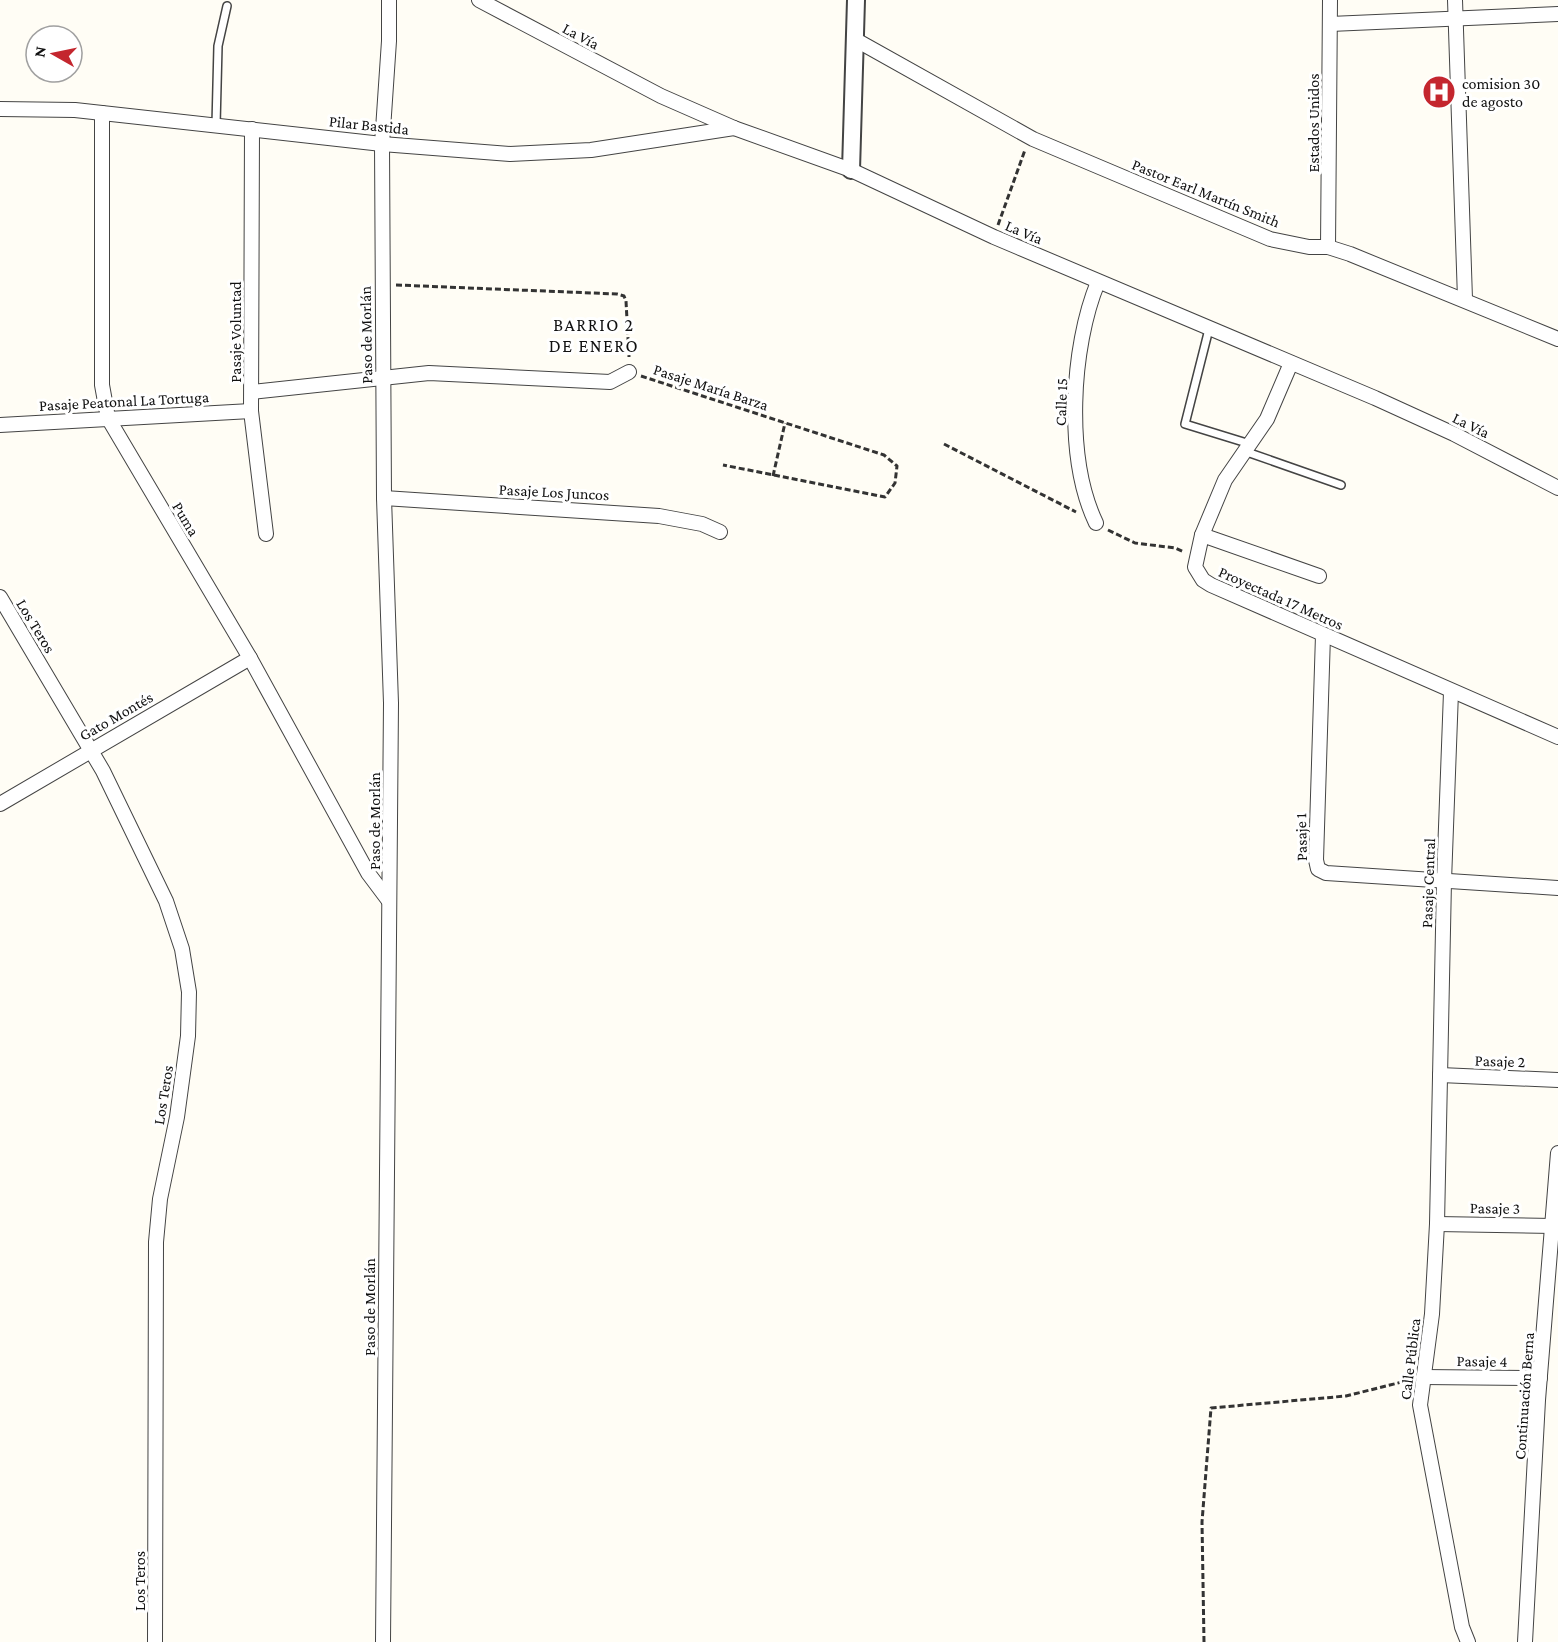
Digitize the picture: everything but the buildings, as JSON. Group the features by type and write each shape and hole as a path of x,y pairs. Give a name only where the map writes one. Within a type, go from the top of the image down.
{"street":[{"name":"Paso de Morlán","path":"383,1642 391,703 384,498 382,144 389,41 389,0"},
{"name":"La Vía","path":"479,0 610,71 734,128 851,170 994,237 1417,417 1558,488"},
{"path":"851,170 856,0"},
{"name":"Estados Unidos","path":"1328,247 1330,0"},
{"path":"1455,0 1465,299"},
{"path":"1330,24 1558,14"},
{"name":"Pastor Earl Martín Smith","path":"856,40 1033,139 1270,239 1309,247 1328,247 1465,299 1558,339"},
{"name":"Pilar Bastida","path":"0,109 102,113 382,144 510,154 541,154 668,140 734,128"},
{"name":"Puma","path":"102,113 102,385 108,418 250,658 368,873 389,901"},
{"name":"Pasaje Voluntad","path":"252,129 252,392 250,411 266,534"},
{"name":"Calle 15","path":"1096,523 1088,506 1081,473 1076,421 1080,355 1086,321 1098,282"},
{"path":"1196,558 1225,480 1267,419 1291,363"},
{"path":"252,392 429,373 610,382 629,372"},
{"name":"Pasaje Peatonal La Tortuga","path":"0,425 250,411"},
{"name":"Pasaje Los Juncos","path":"384,498 659,516 702,525 720,532"},
{"path":"1203,535 1319,576"},
{"name":"Proyectada 17 Metros","path":"1196,558 1198,575 1211,585 1558,737"},
{"name":"Los Teros","path":"0,597 92,750 173,916 185,959 189,992 187,1047 177,1116 160,1199 156,1242 155,1642"},
{"name":"Pasaje 1","path":"1323,635 1316,864 1326,873 1558,888"},
{"name":"Gato Montés","path":"0,804 250,658"},
{"name":"Pasaje Central","path":"1440,1075 1451,692"},
{"name":"Pasaje 2","path":"1440,1075 1558,1080"},
{"name":"Calle Pública","path":"1440,1075 1437,1224 1432,1314 1420,1405 1462,1627 1468,1642"},
{"name":"Continuación Berna","path":"1525,1642 1540,1378 1551,1333 1555,1246 1553,1226 1558,1153"},
{"name":"Pasaje 3","path":"1437,1224 1553,1226"},
{"name":"Pasaje 4","path":"1424,1377 1540,1378"}],"lane":[{"path":"216,126 218,46 228,6"},
{"path":"1209,328 1185,424 1341,485"}],"path":[{"path":"994,237 1019,161 1033,139"},
{"name":"Pasaje María Barza","path":"382,284 608,293 624,296 629,372 884,455 897,466 895,483 885,497 773,476"},
{"path":"723,465 773,476 785,423"},
{"path":"944,444 1135,543 1175,548 1196,558"},
{"path":"1204,1642 1202,1522 1211,1408 1346,1396 1424,1377"}],"place":[{"name":"comision 30 de agosto","path":"1439,92"}],"district":[{"name":"BARRIO 2 DE ENERO","path":"594,335"}]}
